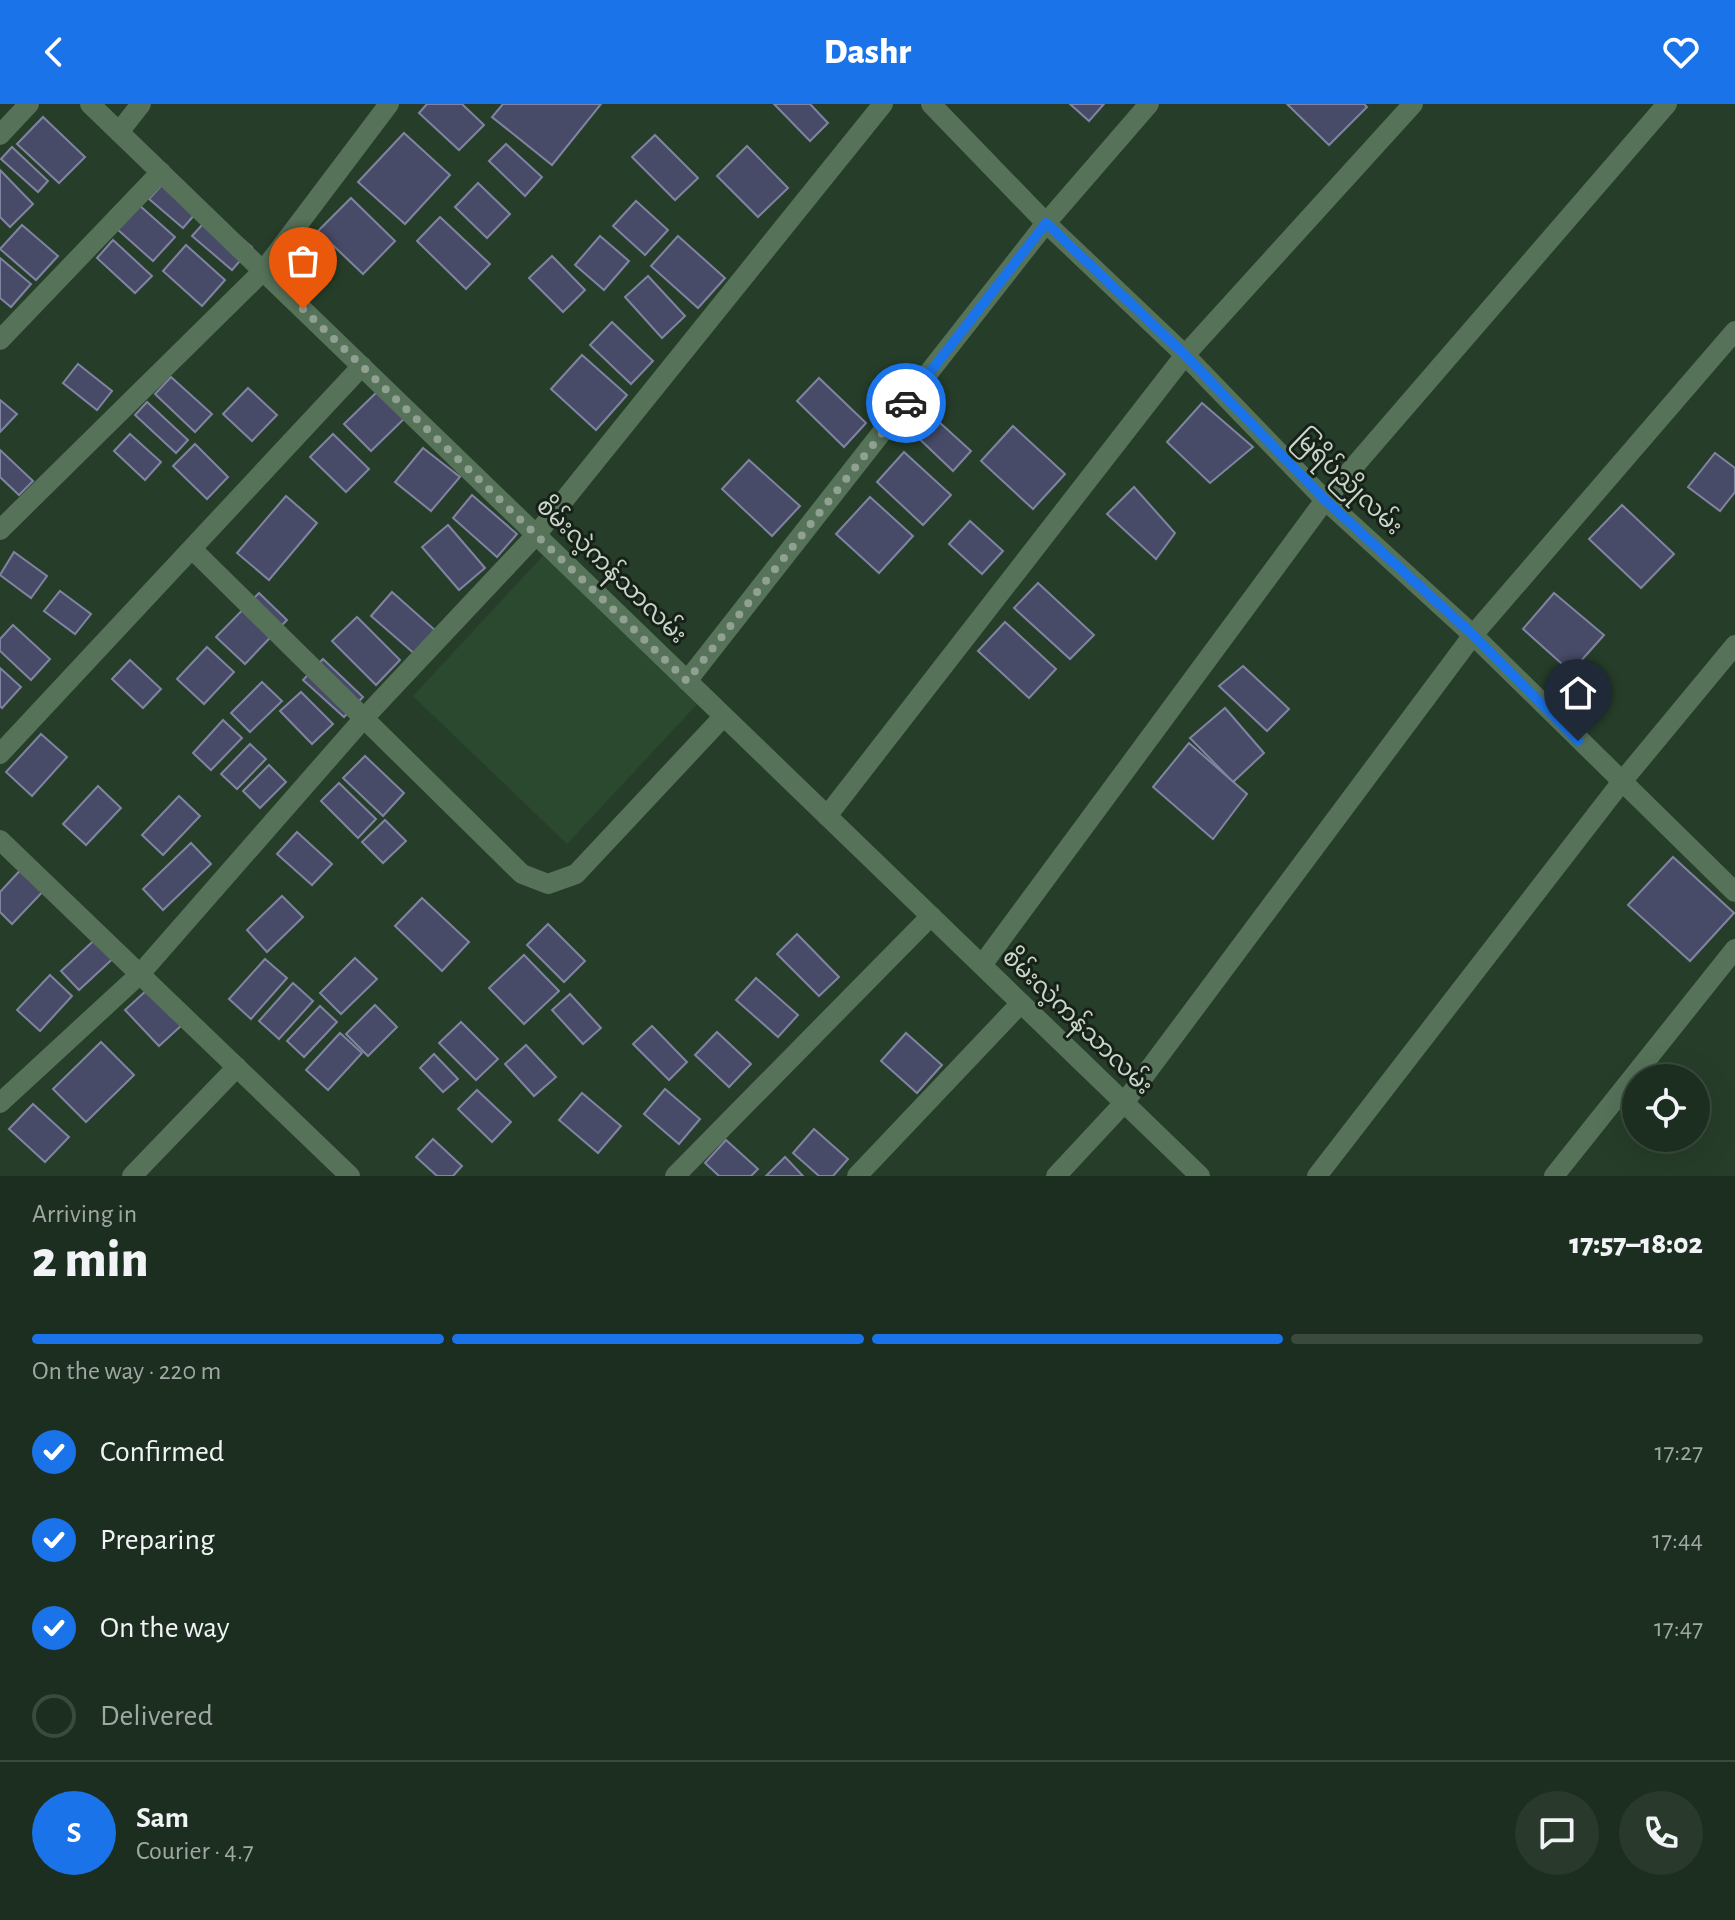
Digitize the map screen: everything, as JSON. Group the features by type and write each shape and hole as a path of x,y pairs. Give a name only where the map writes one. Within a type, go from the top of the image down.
{"street":[{"path":"0,135 29,104"},
{"name":"စိမ်းလဲ့ကန်သာလမ်း","path":"90,104 1200,1176"},
{"path":"119,132 141,104"},
{"path":"0,530 263,271 389,104"},
{"path":"0,1103 140,974 364,718 536,535 883,104"},
{"name":"မြရိပ်ညိုလမ်း","path":"931,104 1046,223 1185,355 1325,500 1473,635 1620,784 1735,892"},
{"path":"687,681 1046,223 1149,104"},
{"path":"827,816 1185,355 1413,104"},
{"path":"982,965 1325,500 1667,104"},
{"path":"0,340 161,172"},
{"path":"1056,1176 1124,1103 1473,635 1735,331"},
{"path":"0,754 362,366"},
{"path":"192,549 522,874 548,884 576,874 723,717"},
{"path":"1317,1176 1620,784 1735,645"},
{"path":"0,840 350,1176"},
{"path":"675,1176 931,916"},
{"path":"1554,1176 1735,949"},
{"path":"857,1176 1021,1003"},
{"path":"132,1176 237,1067"}],"shaded area":[{"path":"553,545 701,700 567,844 413,696"}],"building":[{"path":"427,104 462,104 484,125 459,150 419,113"},
{"path":"503,104 601,104 552,165 492,117"},
{"path":"774,104 810,104 828,123 810,141"},
{"path":"1070,104 1104,104 1089,121"},
{"path":"1287,104 1364,104 1367,107 1329,145"},
{"path":"43,117 85,157 59,183 17,144"},
{"path":"404,133 450,175 405,224 358,182"},
{"path":"655,135 698,178 675,200 632,157"},
{"path":"506,144 542,177 525,196 489,161"},
{"path":"747,146 788,188 758,217 717,176"},
{"path":"12,147 48,181 38,192 1,159"},
{"path":"0,170 33,204 10,227 0,217"},
{"path":"168,178 202,206 183,228 149,199"},
{"path":"478,183 510,214 487,238 455,207"},
{"path":"351,198 395,241 363,274 318,231"},
{"path":"636,201 668,230 645,255 613,226"},
{"path":"139,205 175,237 153,261 117,229"},
{"path":"212,214 252,247 232,270 192,236"},
{"path":"440,217 490,264 466,289 417,241"},
{"path":"22,225 58,256 36,280 0,249"},
{"path":"600,236 629,261 604,290 575,265"},
{"path":"678,236 725,278 698,308 651,266"},
{"path":"113,240 152,276 135,293 97,258"},
{"path":"186,245 225,280 202,306 163,271"},
{"path":"552,256 585,290 563,312 529,278"},
{"path":"0,258 31,284 11,307 0,298"},
{"path":"648,276 685,316 662,338 625,297"},
{"path":"612,322 653,361 631,384 590,345"},
{"path":"582,355 627,395 596,430 551,389"},
{"path":"78,364 112,391 97,410 63,383"},
{"path":"171,377 212,414 195,432 155,394"},
{"path":"819,378 866,423 844,447 797,401"},
{"path":"383,386 410,413 371,451 344,424"},
{"path":"248,388 277,415 252,441 223,414"},
{"path":"0,400 17,414 0,432"},
{"path":"147,402 188,440 176,453 135,415"},
{"path":"1202,403 1253,447 1210,483 1167,442"},
{"path":"927,411 971,451 953,471 910,430"},
{"path":"1013,426 1065,474 1033,509 981,461"},
{"path":"130,434 161,462 145,480 114,451"},
{"path":"333,434 369,469 346,492 310,457"},
{"path":"195,444 228,477 207,499 173,466"},
{"path":"423,448 460,477 431,511 395,482"},
{"path":"0,450 33,481 19,495 0,477"},
{"path":"904,452 951,495 923,525 877,482"},
{"path":"1715,453 1735,468 1735,492 1720,511 1688,487"},
{"path":"749,460 800,506 772,536 722,489"},
{"path":"1134,487 1175,533 1156,559 1107,514"},
{"path":"472,495 517,534 497,557 453,518"},
{"path":"286,496 317,523 269,580 237,553"},
{"path":"870,497 913,536 879,573 836,534"},
{"path":"1622,505 1674,554 1641,588 1589,539"},
{"path":"970,521 1003,551 982,574 949,544"},
{"path":"448,525 485,568 459,590 422,547"},
{"path":"14,552 47,576 31,598 0,575"},
{"path":"1038,583 1094,635 1070,659 1014,608"},
{"path":"60,591 91,614 75,634 44,611"},
{"path":"392,592 436,631 416,655 371,616"},
{"path":"259,593 287,620 245,664 216,637"},
{"path":"1554,593 1604,635 1571,672 1523,629"},
{"path":"357,617 400,660 376,685 332,641"},
{"path":"1005,622 1056,669 1029,698 978,651"},
{"path":"13,625 50,659 31,680 0,651 0,639"},
{"path":"207,647 234,672 204,704 177,679"},
{"path":"323,659 363,697 344,717 303,680"},
{"path":"130,660 161,689 143,708 112,679"},
{"path":"1243,666 1289,709 1267,731 1219,686"},
{"path":"0,668 21,687 2,708 0,706"},
{"path":"262,682 282,701 250,732 231,713"},
{"path":"301,692 333,724 312,744 280,711"},
{"path":"1225,708 1264,753 1233,782 1190,738"},
{"path":"223,720 242,738 211,770 193,753"},
{"path":"41,734 67,757 32,796 6,772"},
{"path":"1189,743 1247,794 1213,839 1153,787"},
{"path":"250,744 266,759 237,789 221,774"},
{"path":"365,756 404,793 383,816 343,778"},
{"path":"269,765 286,782 260,808 243,791"},
{"path":"339,783 376,819 358,838 321,801"},
{"path":"98,786 121,808 86,845 63,824"},
{"path":"179,796 200,816 163,855 142,835"},
{"path":"385,820 406,841 383,863 362,842"},
{"path":"297,832 332,864 312,885 277,854"},
{"path":"191,843 211,864 163,910 143,889"},
{"path":"1673,857 1734,913 1690,961 1628,905"},
{"path":"26,864 49,885 12,924 0,912 0,892"},
{"path":"282,896 303,917 267,952 247,930"},
{"path":"422,898 469,942 442,971 395,926"},
{"path":"548,924 585,961 564,982 527,945"},
{"path":"102,933 120,952 79,990 61,971"},
{"path":"797,934 839,977 819,996 777,954"},
{"path":"524,955 559,991 524,1024 489,988"},
{"path":"355,958 377,979 341,1014 320,993"},
{"path":"265,959 287,978 251,1019 229,999"},
{"path":"50,975 72,996 40,1031 17,1010"},
{"path":"756,978 798,1015 778,1037 736,1000"},
{"path":"293,983 313,1001 279,1039 259,1021"},
{"path":"148,989 182,1025 159,1046 125,1010"},
{"path":"570,994 601,1028 583,1044 552,1010"},
{"path":"375,1005 397,1027 368,1056 346,1034"},
{"path":"320,1006 337,1022 304,1057 287,1041"},
{"path":"461,1022 498,1059 476,1080 439,1043"},
{"path":"652,1026 687,1062 669,1080 633,1044"},
{"path":"717,1032 751,1064 729,1087 695,1055"},
{"path":"340,1033 362,1053 328,1090 306,1070"},
{"path":"906,1033 942,1065 917,1093 881,1061"},
{"path":"101,1042 134,1075 86,1122 53,1089"},
{"path":"526,1045 556,1077 534,1096 505,1064"},
{"path":"434,1054 458,1079 443,1092 420,1068"},
{"path":"665,1089 700,1119 679,1144 644,1114"},
{"path":"477,1090 511,1122 492,1142 458,1109"},
{"path":"582,1093 621,1126 598,1153 559,1120"},
{"path":"33,1104 69,1137 45,1162 9,1129"},
{"path":"814,1129 848,1159 833,1176 819,1176 793,1153"},
{"path":"433,1139 462,1166 453,1176 437,1176 416,1157"},
{"path":"726,1140 758,1169 751,1176 719,1176 705,1163"},
{"path":"785,1157 803,1176 766,1176"}],"way so far":[{"path":"303,309 687,681 906,403"}],"route":[{"path":"906,403 1046,223 1185,355 1325,500 1473,635 1578,741"}]}
